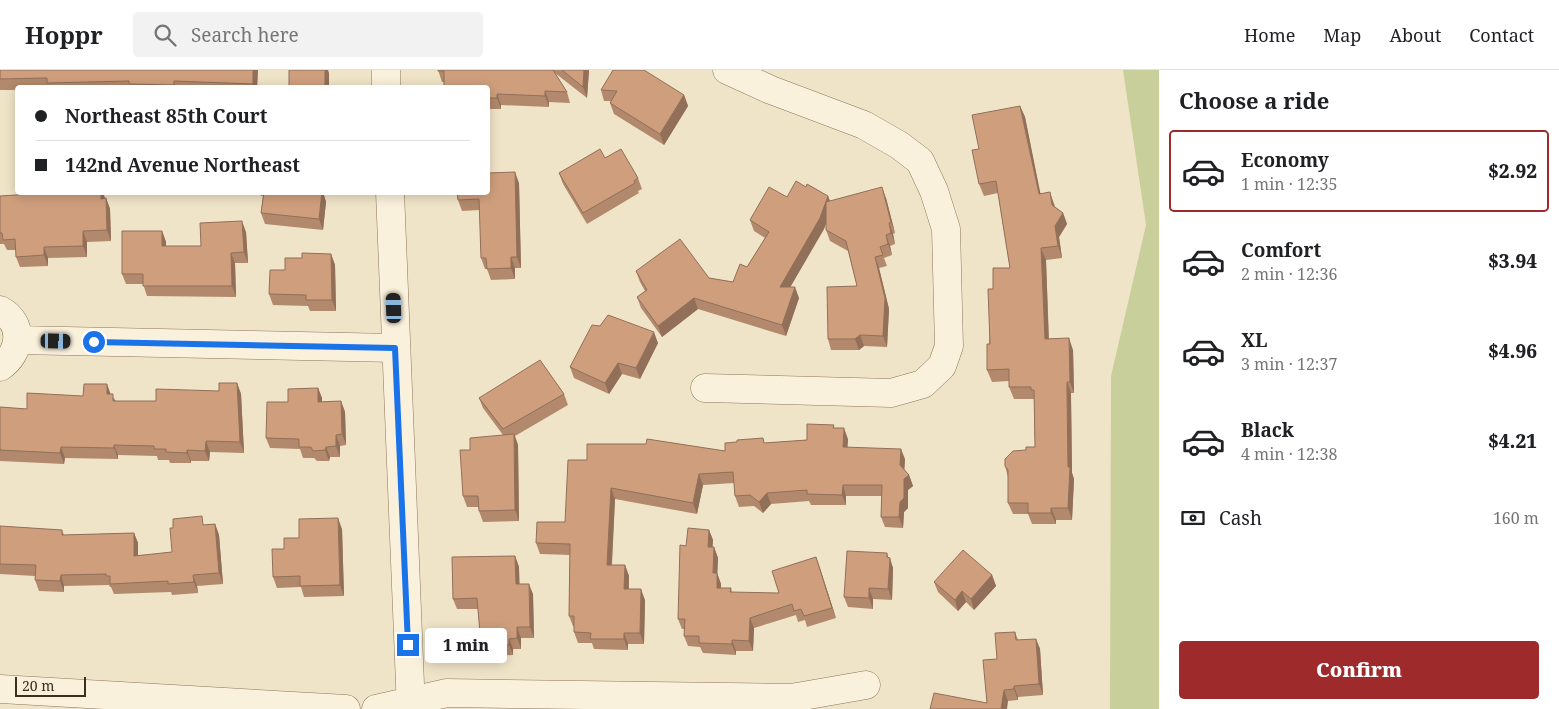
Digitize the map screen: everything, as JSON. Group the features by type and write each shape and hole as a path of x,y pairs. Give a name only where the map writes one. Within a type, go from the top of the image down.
{"street":[{"path":"386,70 386,85"},
{"path":"705,388 890,393 923,384 942,366 949,346 946,229 934,191 920,160 899,145 864,125 771,90 730,71"},
{"path":"390,195 411,705"},
{"path":"0,310 12,320 18,340 16,350 10,360 0,367"},
{"path":"18,340 395,348"},
{"path":"376,709 411,705 446,693 791,698 866,685"},
{"path":"0,689 43,700 346,709"}],"green space":[{"path":"1123,70 1159,70 1159,709 1110,709 1111,376 1146,225"}],"building":[{"path":"0,70 253,70 253,84 174,81 174,85 129,84 129,81 47,83 47,78 0,79"},
{"path":"289,70 325,70 325,85 289,85"},
{"path":"553,70 567,92 545,91 545,96 497,94 497,98 490,98 490,85 444,85 444,71 438,71"},
{"path":"562,70 584,70 583,87"},
{"path":"613,70 644,70 684,95 660,134 610,103 617,91 601,90"},
{"path":"1020,106 1039,194 1050,192 1052,205 1063,213 1055,226 1058,246 1041,248 1045,339 1069,338 1070,382 1067,382 1067,389 1068,467 1070,467 1068,508 1051,508 1051,513 1028,513 1028,503 1008,503 1008,470 1005,466 1005,459 1013,451 1026,450 1026,447 1035,447 1034,390 1031,390 1031,387 1009,387 1009,369 987,370 987,344 990,344 988,289 993,289 993,268 1010,268 996,181 979,184 972,150 979,149 972,115"},
{"path":"600,149 605,158 621,149 638,178 634,181 635,183 583,213 559,173"},
{"path":"515,172 517,257 511,257 511,268 487,269 486,258 481,258 479,199 458,200 457,195 490,195 490,173"},
{"path":"796,181 806,187 807,184 828,196 820,218 780,287 795,287 782,325 694,298 658,326 637,297 647,290 636,271 680,239 709,278 733,282 740,264 747,267 769,232 750,220 769,187 787,197"},
{"path":"882,187 891,222 889,223 891,233 886,235 888,244 880,247 883,255 875,257 885,298 883,336 860,335 855,339 828,339 827,287 857,286 846,241 826,230 826,202"},
{"path":"101,195 101,199 106,198 107,230 83,231 83,246 44,247 44,255 16,257 15,239 3,240 2,233 0,233 0,196"},
{"path":"264,195 322,195 319,219 261,213"},
{"path":"242,221 244,252 231,253 232,286 143,286 143,274 122,274 122,231 162,231 162,246 201,246 200,223"},
{"path":"302,253 331,254 332,300 306,300 306,295 269,294 270,270 285,270 285,258 302,258"},
{"path":"608,315 654,332 636,368 618,363 605,383 570,367 592,325 600,326"},
{"path":"540,360 564,394 503,429 479,398"},
{"path":"219,383 237,383 240,442 206,441 205,451 187,450 187,453 166,452 166,449 154,449 154,446 114,445 114,448 61,447 60,453 0,450 0,407 27,409 27,393 83,396 84,384 107,384 107,394 113,394 113,401 156,401 156,389 219,391"},
{"path":"318,388 318,402 341,401 342,434 336,435 336,446 326,447 325,450 313,451 311,447 299,447 299,439 266,438 267,402 288,402 288,389"},
{"path":"807,424 834,425 833,428 844,428 843,447 901,449 900,465 909,475 904,479 904,498 900,502 899,517 881,517 882,485 843,485 842,495 807,494 807,490 767,493 759,502 750,495 735,496 733,472 699,474 693,503 611,488 607,565 625,565 624,589 641,589 640,633 624,633 624,639 590,639 591,633 574,632 574,616 569,616 570,544 536,543 537,522 565,522 568,460 587,460 587,444 646,444 647,439 725,451 725,443 737,442 737,440 763,438 764,443 807,440"},
{"path":"514,434 515,510 479,511 478,496 463,496 460,450 470,450 470,438"},
{"path":"202,516 203,525 215,524 219,573 193,575 194,582 168,584 168,581 110,584 110,576 106,576 106,574 61,575 60,581 35,580 36,565 0,564 0,526 62,530 62,535 134,533 134,556 172,552 170,528 173,528 173,519"},
{"path":"338,518 340,585 300,586 300,576 273,577 272,549 284,549 284,538 299,538 299,519"},
{"path":"688,528 709,530 708,547 714,547 713,573 717,573 717,588 731,588 730,592 779,593 772,571 816,557 832,608 804,616 801,609 794,611 792,604 750,618 749,641 732,640 732,644 699,643 699,636 684,636 685,619 678,619 680,545 686,546"},
{"path":"963,550 992,575 971,599 962,591 955,600 934,582"},
{"path":"847,551 887,553 887,557 890,558 888,589 869,588 869,598 844,597"},
{"path":"515,556 516,584 529,584 530,627 517,627 517,638 509,639 509,645 481,645 477,598 453,599 452,557"},
{"path":"1015,632 1016,640 1036,639 1039,684 1014,686 1014,689 1004,690 1001,709 930,709 934,693 987,703 983,660 997,659 995,633"}],"route":[{"path":"94,342 395,348 408,645"}]}
